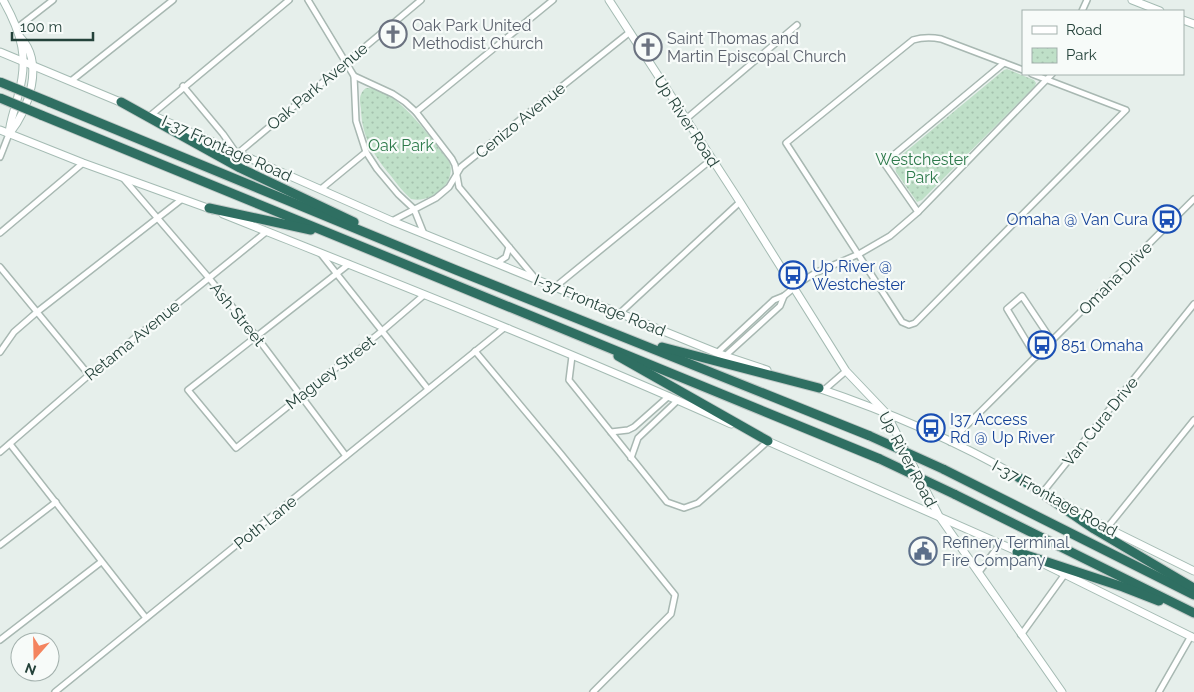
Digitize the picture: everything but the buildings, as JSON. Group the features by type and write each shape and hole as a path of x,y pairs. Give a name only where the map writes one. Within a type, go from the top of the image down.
{"highway":[{"path":"0,82 404,249 870,436 943,469 1194,595"},
{"path":"0,98 880,460 954,494 1194,614"},
{"path":"121,102 240,168 384,236 404,249"},
{"path":"208,208 335,235"},
{"path":"627,338 821,389"},
{"path":"604,346 627,362 768,441"},
{"path":"1018,477 1094,529 1194,589"},
{"path":"1017,552 1123,587 1194,614"}],"main road":[{"path":"3,0 17,28 24,62 18,99 10,120 9,134"},
{"path":"611,3 620,0"},
{"path":"1132,0 1157,10"},
{"name":"Up River Road","path":"611,3 740,202 846,371 886,413 939,516 1062,692"},
{"path":"9,56 16,52 20,41"},
{"path":"9,134 17,124 33,79 32,65 26,43 20,41"},
{"name":"I-37 Frontage Road","path":"0,52 151,114 237,154 321,188 392,221 620,314 725,356 886,413 950,442 1018,477 1107,528 1194,571"},
{"path":"0,130 83,163 208,208 349,264 669,396 1000,544 1192,637"}],"street":[{"path":"17,28 53,0"},
{"path":"71,81 174,0"},
{"path":"151,114 289,0"},
{"path":"308,0 344,63 354,76 392,94 416,112 452,158 459,187 536,279"},
{"name":"Oak Park Avenue","path":"237,154 421,0"},
{"path":"416,112 553,0"},
{"path":"686,119 798,26"},
{"name":"Cenizo Avenue","path":"392,221 436,198 449,187 461,167 630,32"},
{"path":"1022,70 942,39 931,37 913,40 786,143 902,322 908,325 915,323 1126,110 1034,75"},
{"path":"918,212 884,163 1004,63"},
{"path":"717,352 774,300 784,296 815,273 859,254 890,236 918,212 1051,75"},
{"path":"354,76 356,121 366,152 377,169 414,209 424,234"},
{"path":"183,86 237,154"},
{"path":"0,157 9,134"},
{"path":"216,144 220,142 223,134"},
{"path":"321,188 366,152"},
{"path":"555,287 712,159"},
{"path":"0,234 83,163"},
{"name":"Ash Street","path":"123,178 256,336 346,456"},
{"path":"0,352 14,332 36,312 182,199"},
{"name":"Omaha Drive","path":"950,442 1194,199"},
{"path":"620,314 740,202"},
{"name":"Retama Avenue","path":"0,452 89,375 266,232"},
{"path":"497,263 506,257 510,247"},
{"path":"320,254 428,389"},
{"path":"256,336 349,264"},
{"path":"0,266 89,375"},
{"name":"Maguey Street","path":"256,336 188,390 236,448 424,295"},
{"path":"725,356 780,306 784,296"},
{"path":"1036,357 1007,308 1022,296 1052,341"},
{"name":"Van Cura Drive","path":"1043,492 1194,304"},
{"name":"Poth Lane","path":"54,692 504,328"},
{"path":"475,351 675,596 671,614 593,692"},
{"path":"572,356 569,380 668,502 684,508 698,503 768,441"},
{"path":"821,389 846,371"},
{"path":"610,432 628,430 641,423 669,396"},
{"path":"631,458 636,441 678,400"},
{"path":"1107,528 1194,420"},
{"path":"641,423 647,429"},
{"path":"10,444 146,618"},
{"path":"0,545 56,502"},
{"path":"979,572 1000,544"},
{"path":"0,640 101,562"},
{"path":"1021,635 1065,574"},
{"path":"1159,692 1192,637"}],"green space":[{"name":"Westchester Park","path":"1007,69 1034,80 1035,86 922,200 917,202 896,172 895,165 898,158"},
{"name":"Oak Park","path":"366,88 377,89 389,95 401,105 423,128 449,161 450,177 435,195 419,200 411,199 405,194 374,153 366,137 362,119 360,98"}],"place":[{"name":"Oak Park United Methodist Church","path":"393,34"},
{"name":"Saint Thomas and Martin Episcopal Church","path":"648,47"},
{"name":"Omaha @ Van Cura","path":"1167,219"},
{"name":"Up River @ Westchester","path":"793,275"},
{"name":"851 Omaha","path":"1042,345"},
{"name":"I37 Access Rd @ Up River","path":"931,428"},
{"name":"Refinery Terminal Fire Company","path":"923,551"}]}
